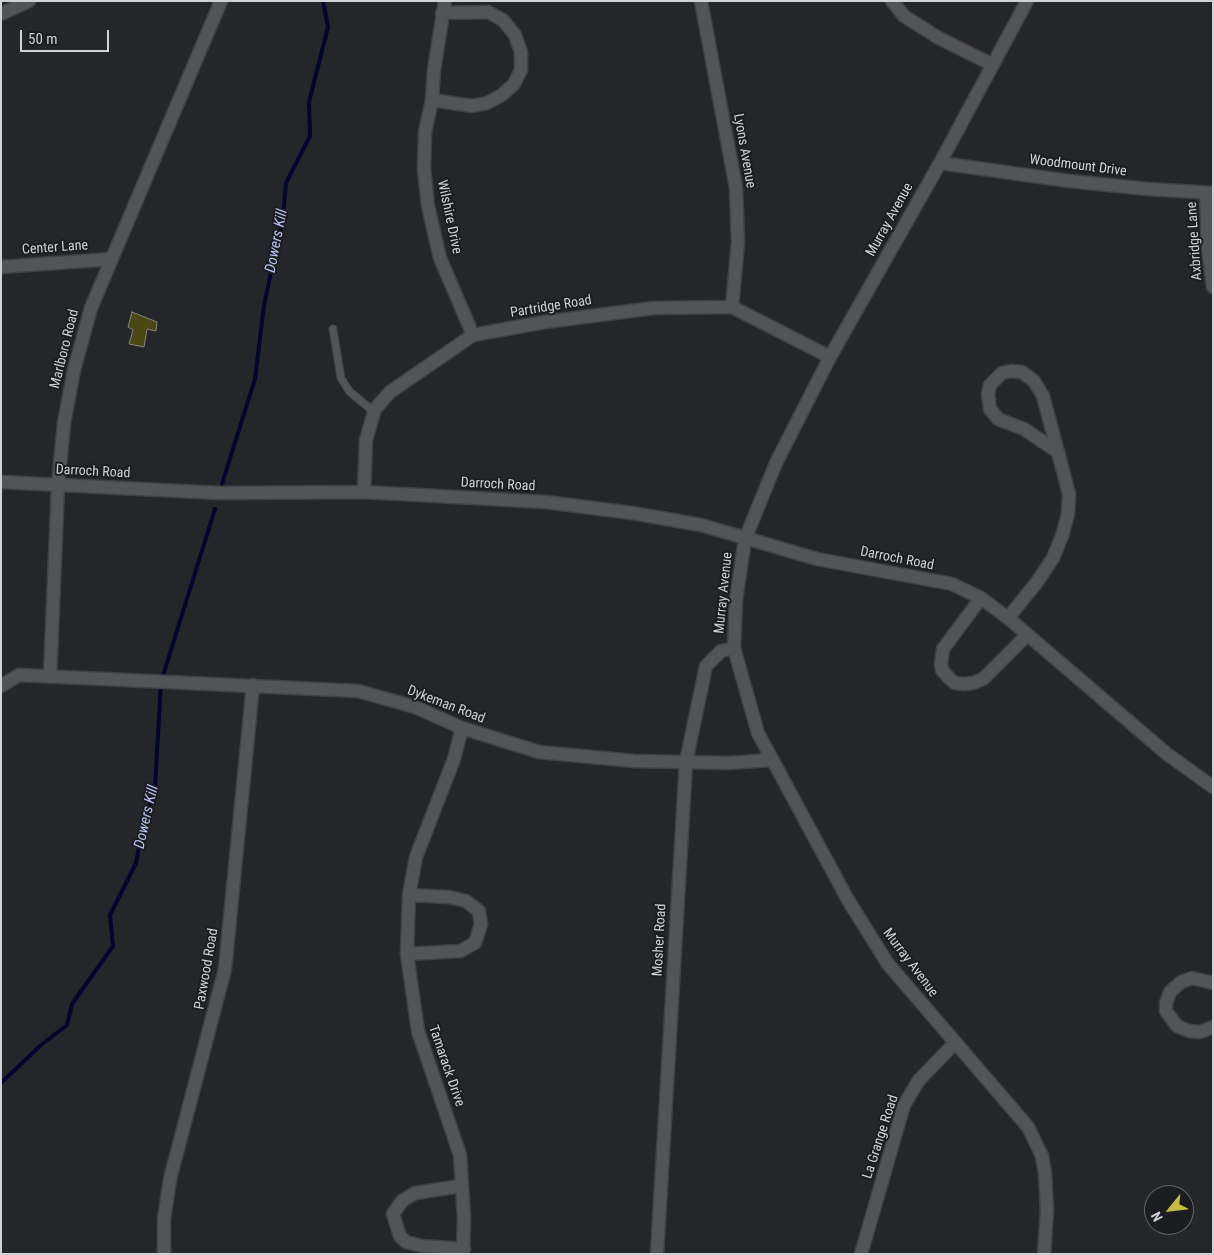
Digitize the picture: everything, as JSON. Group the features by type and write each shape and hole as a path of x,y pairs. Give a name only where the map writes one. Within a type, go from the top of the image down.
{"street":[{"path":"1,14 29,1"},
{"name":"Marlboro Road","path":"50,677 58,485 64,423 74,370 91,308 221,1"},
{"name":"Lyons Avenue","path":"700,1 736,188 738,242 732,307"},
{"path":"892,1 904,16 937,37 992,65"},
{"name":"Murray Avenue","path":"1027,1 940,163 830,357 776,463 745,539 736,600 734,648 758,733 848,900 883,956 1028,1127 1042,1156 1047,1187 1044,1254"},
{"name":"Wilshire Drive","path":"432,100 472,106 487,103 502,95 514,84 521,70 521,52 515,35 503,20 488,12 444,7 434,70 432,100 425,132 424,168 428,206 440,258 473,335"},
{"name":"Woodmount Drive","path":"940,163 1069,181 1210,193"},
{"name":"Axbridge Lane","path":"1210,193 1208,249 1213,287"},
{"name":"Center Lane","path":"1,267 112,259"},
{"name":"Partridge Road","path":"364,492 366,440 374,412 390,392 473,335 545,322 654,308 732,307 830,357"},
{"path":"1008,618 1037,582 1053,558 1068,514 1069,494 1058,452 1043,396 1034,381 1022,372 1011,370 1002,373 993,380 988,394 988,402 990,409 998,419 1024,429 1058,452"},
{"name":"Darroch Road","path":"1,482 220,493 364,492 546,502 632,513 701,525 817,559 952,584 981,598 1008,618 1167,754 1213,787"},
{"path":"981,598 944,649 941,663 942,670 949,678 956,683 963,684 974,683 983,679 1027,635"},
{"name":"Mosher Road","path":"657,1254 686,762 706,666 721,651 734,648"},
{"path":"1,686 19,675 50,677"},
{"name":"Dykeman Road","path":"50,677 358,691 415,706 462,728 539,752 602,759 686,762 729,763 771,760"},
{"name":"Paxwood Road","path":"164,1254 164,1219 170,1179 225,969 253,685"},
{"name":"Tamarack Drive","path":"461,1186 415,1193 402,1201 393,1214 400,1236 406,1242 463,1252 464,1218 460,1155 418,1031 406,954 408,895 416,857 454,759 462,728"},
{"path":"406,954 460,951 475,943 481,924 478,911 466,901 449,897 408,895"},
{"path":"1213,983 1192,978 1181,982 1170,992 1166,1003 1166,1010 1177,1026 1189,1031 1200,1032 1213,1027"},
{"name":"La Grange Road","path":"861,1254 904,1105 919,1080 955,1043"}],"lane":[{"path":"333,329 341,378 349,391 374,412"}],"building":[{"path":"132,312 157,322 156,331 147,329 144,347 129,344 133,330 128,327"}],"waterway":[{"name":"Dowers Kill","path":"222,484 255,379 264,305 283,217 286,183 310,136 309,102 328,27 323,1"},
{"name":"Dowers Kill","path":"1,1083 41,1045 67,1025 72,1004 113,946 110,915 136,863 143,827 155,788 161,682 215,509"}]}
